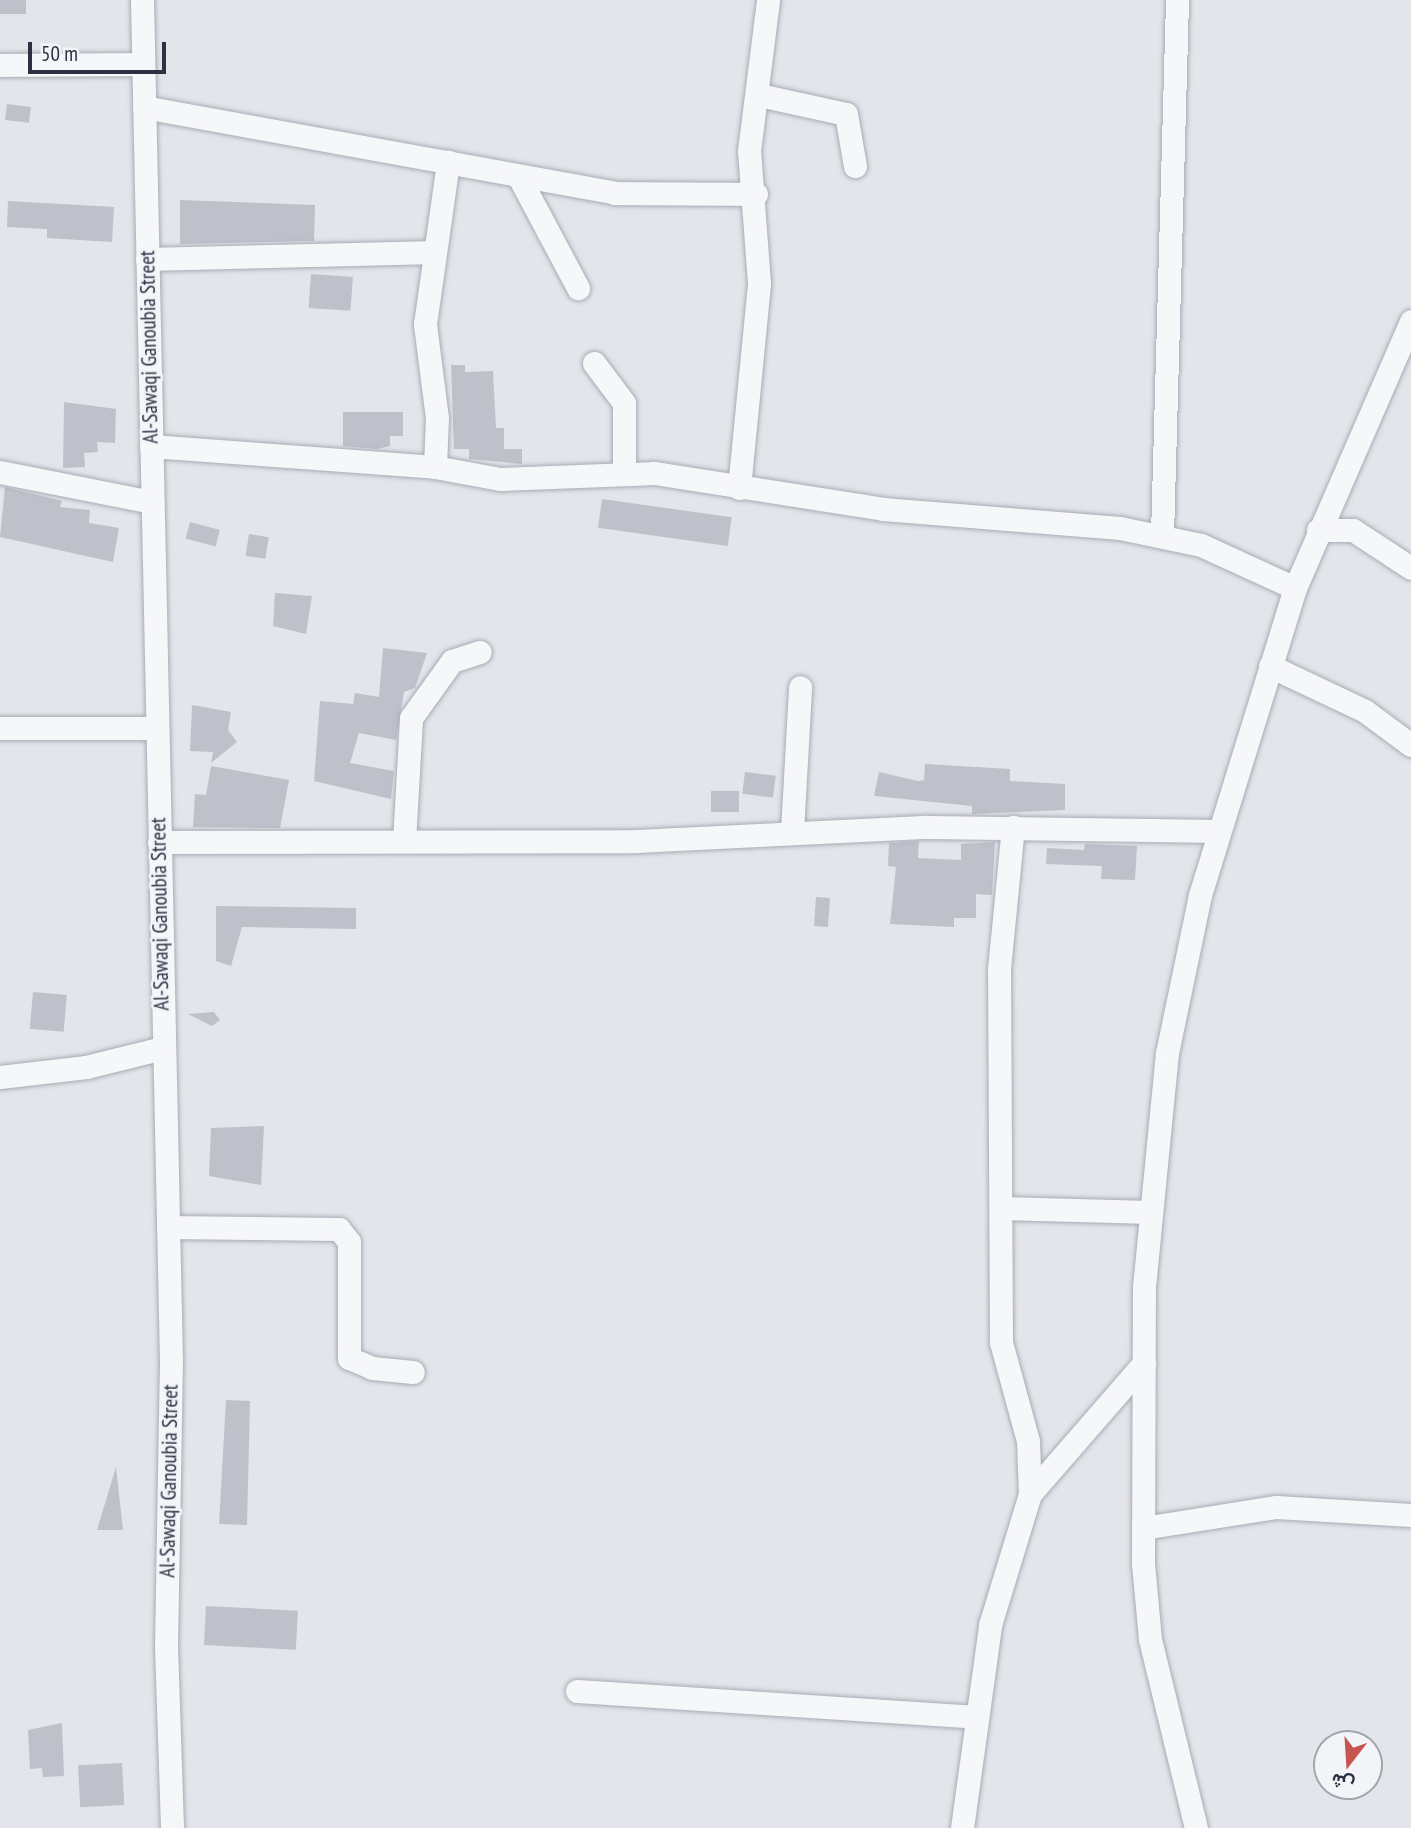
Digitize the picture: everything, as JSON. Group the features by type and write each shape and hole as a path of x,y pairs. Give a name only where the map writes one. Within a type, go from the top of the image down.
{"street":[{"name":"Al-Sawaqi Ganoubia Street","path":"142,0 168,1227 166,1646 172,1828"},
{"path":"739,488 759,283 757,194 749,151 759,95 768,0"},
{"path":"1162,535 1177,0"},
{"path":"0,65 143,64"},
{"path":"759,95 846,114 855,166"},
{"path":"144,107 615,193 757,194"},
{"path":"435,467 437,418 425,342 448,162"},
{"path":"519,177 578,288"},
{"path":"147,259 435,252"},
{"path":"1196,1828 1150,1639 1143,1528 1143,1363 1150,1212 1167,1053 1218,831 1295,588 1411,321"},
{"path":"594,363 624,403 624,472"},
{"path":"151,446 435,467 500,479 624,472 739,488 1162,535 1231,556 1295,588"},
{"path":"0,472 152,502"},
{"path":"1318,530 1353,530 1411,568"},
{"path":"404,841 411,718 452,661 480,652"},
{"path":"1270,666 1356,705 1411,745"},
{"path":"792,832 800,687"},
{"path":"0,728 156,728"},
{"path":"159,842 637,841 792,832 1013,827 1218,831"},
{"path":"962,1828 990,1625 1030,1494 1028,1441 1001,1342 999,969 1013,827"},
{"path":"0,1077 86,1067 163,1048"},
{"path":"1002,1208 1150,1212"},
{"path":"168,1227 339,1229 349,1242 349,1357 372,1368 413,1372"},
{"path":"1030,1494 1143,1363"},
{"path":"1143,1528 1276,1507 1411,1515"},
{"path":"577,1691 977,1717"}],"building":[{"path":"0,0 26,0 26,14 0,14"},
{"path":"7,104 31,107 29,123 5,120"},
{"path":"180,200 315,205 314,241 180,244"},
{"path":"8,201 114,207 112,242 47,238 47,229 7,227"},
{"path":"311,274 353,277 351,311 309,308"},
{"path":"451,365 465,365 465,372 493,371 496,428 504,428 504,449 522,449 522,464 469,459 469,449 454,449"},
{"path":"64,402 116,409 115,443 97,442 98,452 84,453 85,467 63,468"},
{"path":"343,412 403,412 403,436 390,436 390,446 377,449 343,446"},
{"path":"5,487 62,501 60,507 90,510 89,523 119,528 113,562 0,537"},
{"path":"602,499 732,517 728,546 598,528"},
{"path":"190,522 220,530 216,546 186,538"},
{"path":"249,534 269,537 265,559 246,556"},
{"path":"275,593 312,596 306,634 273,626"},
{"path":"383,648 427,653 415,688 404,692 396,740 359,733 350,763 394,771 391,799 314,781 320,701 353,704 355,693 379,697"},
{"path":"192,705 231,712 228,730 237,742 211,763 213,752 190,751"},
{"path":"925,764 1010,769 1010,781 1065,784 1065,810 972,814 972,806 874,796 879,772 924,780"},
{"path":"211,766 289,780 280,828 193,827 195,794 206,795"},
{"path":"745,772 776,776 773,798 742,794"},
{"path":"711,791 739,791 739,812 711,812"},
{"path":"919,841 918,858 961,860 961,844 995,842 992,895 976,894 976,918 954,918 954,927 890,924 896,867 888,866 889,843"},
{"path":"1085,844 1137,846 1135,880 1101,879 1102,866 1046,864 1047,848 1084,850"},
{"path":"816,897 830,898 828,927 814,926"},
{"path":"216,906 356,908 356,929 242,927 231,966 216,961"},
{"path":"33,992 67,995 64,1032 30,1029"},
{"path":"214,1012 220,1020 212,1026 188,1014"},
{"path":"264,1126 261,1185 209,1176 211,1128"},
{"path":"226,1400 250,1401 247,1525 219,1524"},
{"path":"116,1467 123,1530 97,1530"},
{"path":"206,1606 298,1611 296,1650 204,1645"},
{"path":"62,1723 64,1776 43,1777 42,1768 30,1769 28,1730"},
{"path":"122,1763 124,1805 80,1807 78,1765"}]}
